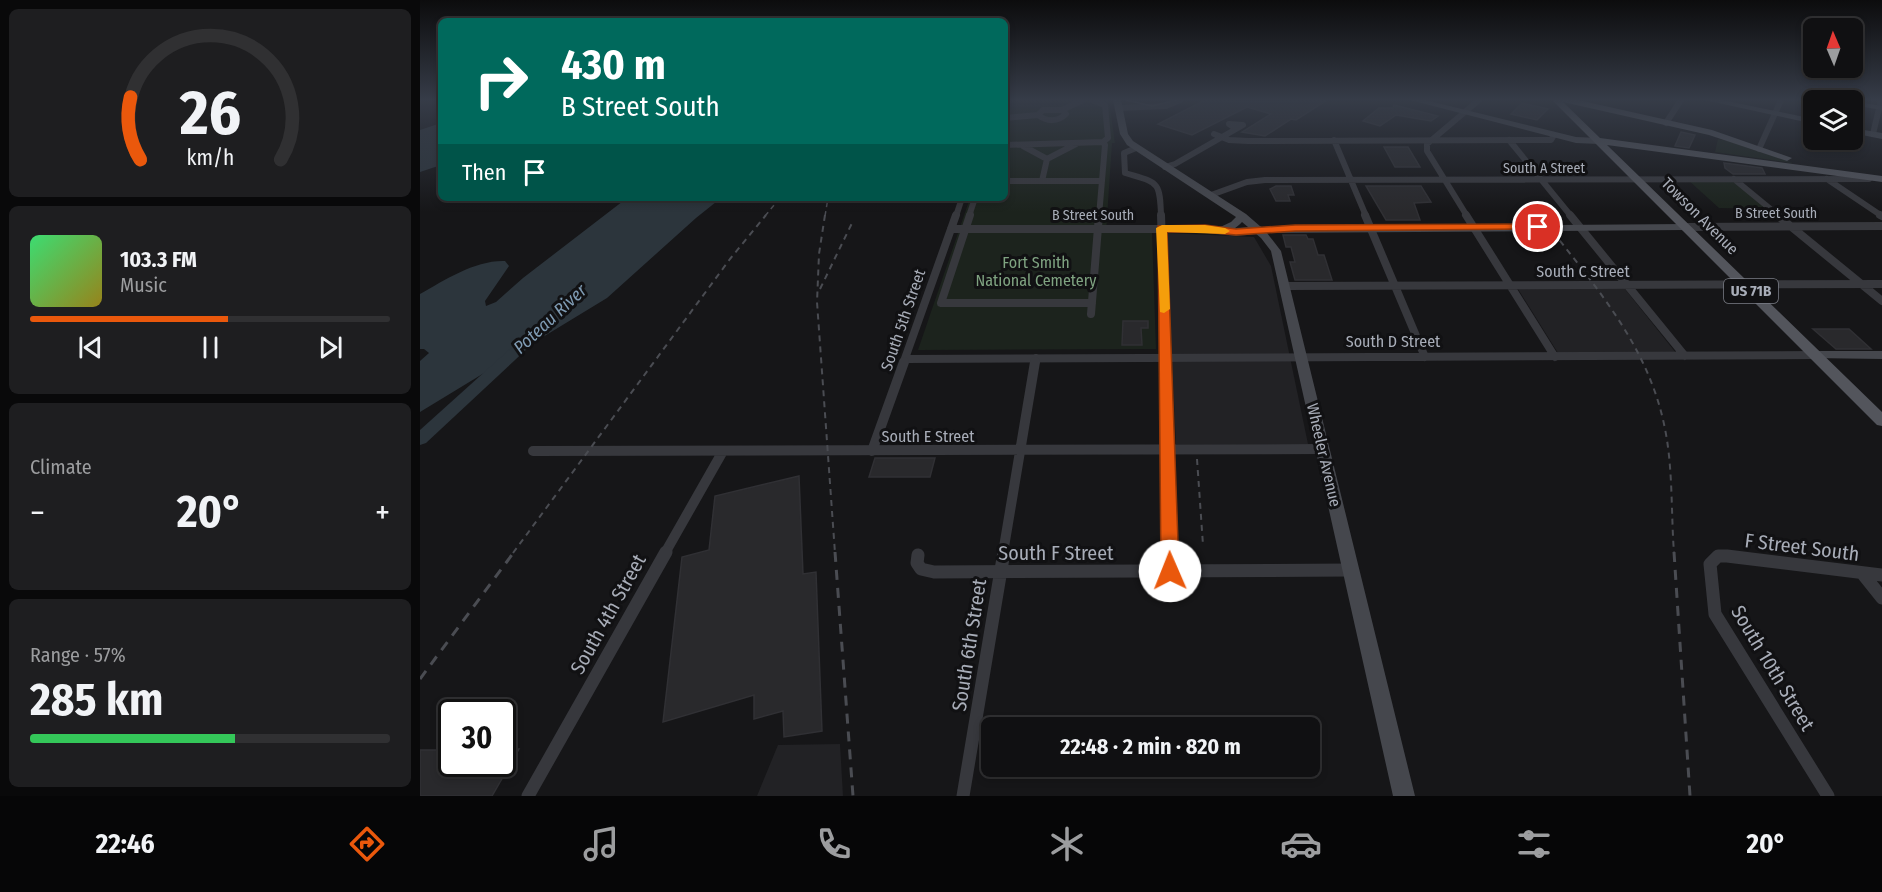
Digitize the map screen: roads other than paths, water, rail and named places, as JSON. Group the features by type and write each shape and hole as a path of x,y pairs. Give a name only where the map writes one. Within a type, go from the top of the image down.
{"main road":[{"path":"1126,137 1136,148"},
{"path":"1554,137 1599,141 1881,179"},
{"name":"Towson Avenue","path":"1595,137 1882,421"},
{"path":"1724,137 1761,145 1815,169"},
{"path":"1576,140 1607,149"},
{"name":"Wheeler Avenue","path":"1136,148 1242,216 1259,230 1276,252 1404,796"},
{"path":"1220,231 1236,224 1242,216"},
{"name":"B Street South","path":"1259,230 1686,227"},
{"name":"South D Street","path":"1815,356 1882,355"}],"street":[{"path":"1008,145 1103,142 1108,137"},
{"path":"1165,166 1175,164 1216,137"},
{"path":"1222,137 1237,141 1509,140 1551,137"},
{"path":"1437,137 1427,144 1426,151 1555,357"},
{"path":"1761,145 1764,137"},
{"path":"1334,140 1425,357"},
{"path":"1509,140 1685,356"},
{"path":"1091,314 1106,145 1103,142"},
{"path":"1042,181 1047,159 1077,143"},
{"path":"1022,145 1047,159"},
{"path":"1136,148 1124,153 1123,170 1128,175 1152,182 1158,187 1162,228 1169,450 1170,571"},
{"path":"1815,169 1882,216"},
{"path":"1734,179 1882,302"},
{"name":"South A Street","path":"1211,195 1257,180 1881,179"},
{"path":"1008,181 1102,181"},
{"name":"South 5th Street","path":"872,451 961,201"},
{"path":"974,201 941,303 1092,303"},
{"name":"B Street South","path":"1686,227 1882,226"},
{"name":"B Street South","path":"951,229 1259,230"},
{"name":"South C Street","path":"1285,286 1882,284"},
{"name":"South D Street","path":"905,359 1815,356"},
{"name":"South 6th Street","path":"963,796 1036,358"},
{"name":"South E Street","path":"533,452 1323,449"},
{"name":"South 4th Street","path":"528,796 723,452"},
{"name":"South F Street","path":"918,555 919,566 927,571 1352,570"},
{"name":"F Street South","path":"1718,556 1744,557 1882,575"},
{"name":"South 10th Street","path":"1718,556 1710,564 1709,570 1715,614 1828,796"},
{"path":"1862,573 1882,598"}],"water":[{"path":"420,137 438,137 438,166 420,172"},
{"path":"623,201 717,201 607,298 420,412 420,361 429,353 420,349 420,294 472,267 505,261 509,266 485,301 486,306 496,302 523,278"}],"waterway":[{"name":"Poteau River","path":"420,439 524,344"}],"railway":[{"path":"765,216 778,201"},
{"path":"825,216 828,201"},
{"path":"513,553 730,259 766,215"},
{"path":"825,215 819,254 817,302 835,553"},
{"path":"820,289 853,221"},
{"path":"1553,232 1606,301 1636,348 1648,374 1658,401 1668,444 1674,553"},
{"path":"1197,459 1203,545"},
{"path":"420,679 514,552"},
{"path":"835,552 853,796"},
{"path":"1674,552 1690,796"}],"park label":[{"name":"Fort Smith National Cemetery","path":"1036,271"}]}
